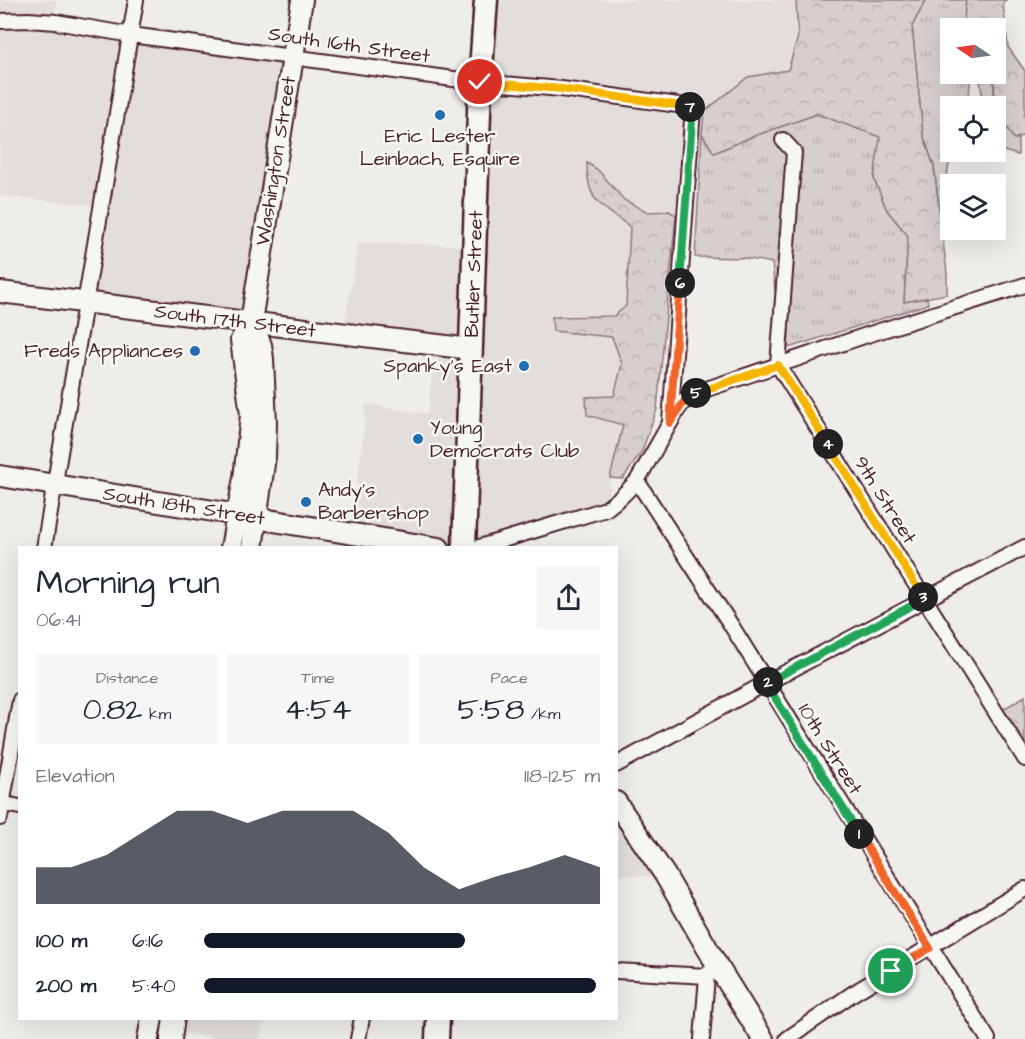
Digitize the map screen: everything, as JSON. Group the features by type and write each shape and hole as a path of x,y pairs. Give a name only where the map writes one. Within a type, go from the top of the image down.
{"main road":[{"name":"Butler Street","path":"464,546 480,82 486,0"},
{"path":"437,1039 438,1020"}],"street":[{"path":"44,546 136,0"},
{"name":"Washington Street","path":"231,546 244,478 251,415 241,339 251,322 302,0"},
{"name":"South 16th Street","path":"0,21 56,22 131,35 480,82 561,89 693,107 670,423"},
{"path":"778,365 794,152 783,140"},
{"path":"483,546 606,509 637,481 685,400 695,393 867,334 1025,285"},
{"name":"South 17th Street","path":"0,292 471,349"},
{"path":"251,322 261,345 266,386 265,457 252,546"},
{"name":"9th Street","path":"778,365 1025,759"},
{"name":"South 18th Street","path":"0,477 427,546"},
{"name":"10th Street","path":"637,481 731,625 988,1039"},
{"path":"618,764 1025,547"},
{"path":"0,818 18,711"},
{"path":"1,804 18,807"},
{"path":"618,805 665,875 712,970 763,1039"},
{"path":"787,1039 852,994 1025,889"},
{"path":"618,971 712,970"},
{"path":"702,1039 712,970"},
{"path":"148,1039 152,1020"},
{"path":"171,1039 174,1020"},
{"path":"358,1039 362,1020"}],"shaded area":[{"path":"0,0 57,0 53,25 288,60 246,322 80,303 99,206 0,196"},
{"path":"491,0 796,0 798,37 788,71 748,77 704,112 691,212 676,215 669,211 648,212 625,201 630,227 626,306 615,316 612,336 622,364 613,396 623,425 610,478 609,496 596,510 482,546 429,546 351,533 365,404 428,414 435,346 343,332 359,242 472,246"},
{"path":"618,811 662,877 618,875"},
{"path":"186,1020 264,1020 260,1039 221,1039 183,1033"}],"green space":[{"path":"796,0 926,0 912,26 923,134 934,167 940,216 940,240 943,240 947,273 947,294 904,302 908,236 887,210 874,179 880,137 817,114 751,137 714,153 702,134 704,112 748,77 788,70 798,37"},
{"path":"926,0 966,0 964,18 940,18 940,84 970,84 969,96 940,96 940,162 949,162 947,174 940,174 940,214 934,167 923,134 912,26"},
{"path":"966,0 1007,0 1003,3 1005,18 964,18"},
{"path":"1006,29 1008,47 1025,71 1025,135 1014,139 1006,127 1006,96 995,96 994,84 1006,84"},
{"path":"981,84 994,84 994,96 982,96"},
{"path":"817,114 881,137 874,179 887,210 908,236 904,301 927,298 928,304 788,348 789,332 775,290 772,263 745,258 695,257 702,134 714,153 751,137"},
{"path":"1006,127 1014,139 1018,138 1018,155 1006,152"},
{"path":"587,163 598,170 624,200 648,212 669,211 676,215 657,409 642,451 623,479 610,478 623,425 587,415 586,397 614,396 622,364 612,337 553,331 552,317 614,316 626,306 630,227 598,202 593,195"},
{"path":"1025,696 1025,759 997,713"}],"place":[{"name":"Eric Lester Leinbach, Esquire","path":"440,115"},
{"name":"Freds Appliances","path":"195,351"},
{"name":"Spanky's East","path":"524,366"},
{"name":"Young Democrats Club","path":"418,439"},
{"name":"Andy's Barbershop","path":"306,502"}],"route":[{"path":"480,82 561,89 693,107 670,423 685,400 695,393 778,365 924,599 766,683 930,948 891,971"}]}
